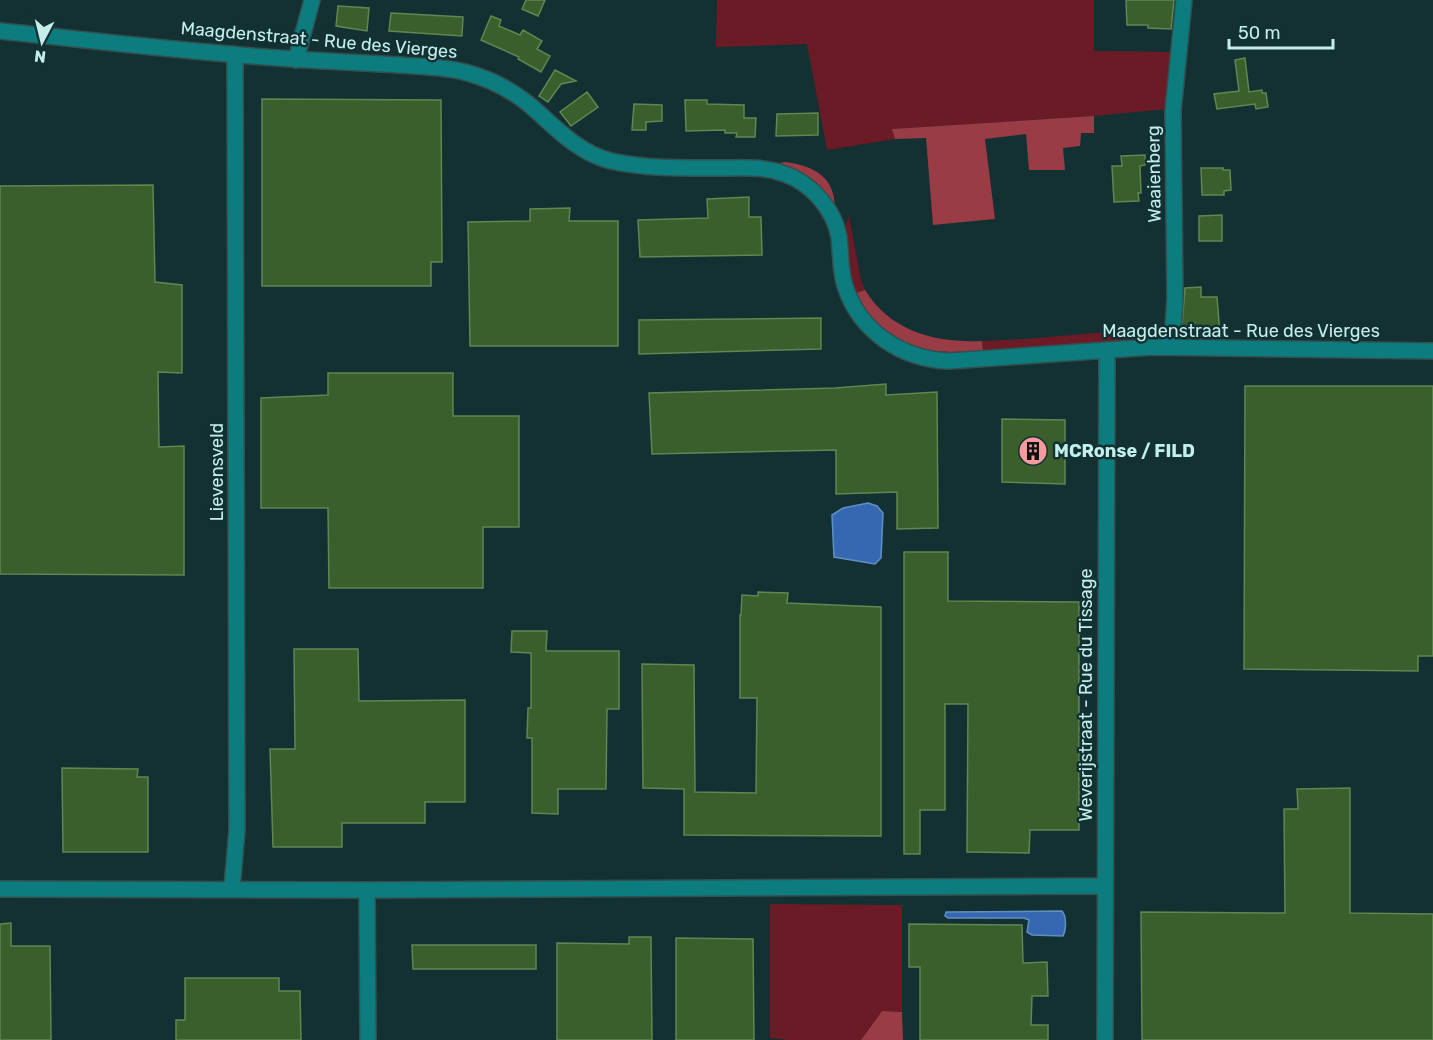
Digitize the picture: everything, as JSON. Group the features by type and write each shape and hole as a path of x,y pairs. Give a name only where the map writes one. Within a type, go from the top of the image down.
{"street":[{"path":"296,60 312,0"},
{"name":"Waaienberg","path":"1169,347 1175,298 1173,111 1184,0"},
{"name":"Maagdenstraat - Rue des Vierges","path":"0,31 235,55 413,66 468,73 494,83 520,98 561,134 601,158 657,167 766,169 804,182 812,188 823,203 836,227 845,285 863,320 894,347 927,359 949,361 1169,347 1433,351"},
{"name":"Lievensveld","path":"232,888 237,830 235,55"},
{"name":"Weverijstraat - Rue du Tissage","path":"1106,1040 1107,350"},
{"path":"0,889 367,890 1105,886"},
{"path":"367,890 368,1040"}],"shaded area":[{"path":"717,0 1094,0 1094,51 1177,52 1167,109 893,129 895,139 827,150 807,44 716,47"},
{"path":"1094,116 1094,133 1081,133 1080,146 1063,148 1065,170 1029,170 1026,134 985,139 995,219 933,225 926,138 895,139 892,129"},
{"path":"785,162 814,170 821,175 831,189 835,209 776,164"},
{"path":"849,216 865,290 856,293 849,272 844,230"},
{"path":"865,290 888,316 901,325 932,337 982,341 983,351 933,351 909,346 875,324 868,316 856,293"},
{"path":"1165,327 1153,340 983,351 982,341"},
{"path":"770,904 902,905 902,1012 882,1011 861,1040 770,1038"},
{"path":"882,1011 902,1012 903,1040 861,1040"}],"water":[{"path":"868,503 877,506 883,513 881,558 875,564 834,557 832,515 843,508"},
{"path":"1062,911 1066,924 1063,936 1032,935 1027,932 1029,920 1024,918 948,918 945,916 946,912"}],"building":[{"path":"526,0 545,0 538,16 522,9"},
{"path":"1126,0 1174,0 1171,29 1148,28 1148,25 1127,25"},
{"path":"338,6 369,8 367,31 336,26"},
{"path":"391,13 463,17 462,36 389,31"},
{"path":"491,16 501,20 499,26 520,35 523,30 542,41 537,49 550,56 541,72 518,59 519,57 481,40"},
{"path":"1245,58 1249,92 1262,90 1262,93 1266,93 1268,107 1256,109 1255,104 1217,109 1214,94 1239,91 1235,60"},
{"path":"555,70 576,81 561,84 548,102 539,96"},
{"path":"587,92 598,107 571,126 560,112"},
{"path":"262,99 441,100 442,262 431,262 431,286 262,286"},
{"path":"685,100 707,100 707,104 744,105 744,118 756,118 755,137 736,137 737,133 725,133 725,130 686,131"},
{"path":"634,104 662,105 662,121 646,122 646,130 632,130"},
{"path":"818,113 818,135 776,136 777,114"},
{"path":"1145,155 1145,165 1140,166 1139,201 1114,202 1112,166 1122,166 1121,156"},
{"path":"1201,168 1230,170 1231,190 1224,191 1224,195 1202,195"},
{"path":"153,185 155,282 182,285 182,373 158,372 159,447 184,446 184,575 0,574 0,186"},
{"path":"749,197 749,217 761,217 762,255 640,257 638,220 708,218 707,199"},
{"path":"570,208 569,221 618,221 618,346 470,346 468,222 530,221 530,209"},
{"path":"1222,215 1222,241 1199,241 1199,216"},
{"path":"1201,287 1201,297 1217,297 1220,334 1181,337 1185,288"},
{"path":"821,318 821,349 639,354 639,320"},
{"path":"328,373 453,373 453,416 519,416 519,527 483,527 483,588 329,588 328,508 261,508 261,398 328,395"},
{"path":"886,384 886,395 937,392 938,528 897,529 897,492 836,494 836,450 652,454 649,393 835,388"},
{"path":"1245,386 1433,386 1433,656 1418,656 1418,671 1244,669"},
{"name":"MCRonse / FILD","path":"1002,419 1065,420 1065,484 1002,482"},
{"path":"904,552 948,552 948,601 1079,602 1079,830 1030,830 1029,853 967,852 968,704 945,704 945,810 920,810 920,854 904,854"},
{"path":"758,592 788,593 787,603 881,607 881,836 684,835 684,789 643,788 642,664 694,665 695,792 756,793 757,698 740,698 740,615 742,595 758,596"},
{"path":"512,631 547,631 546,651 619,651 619,709 607,709 606,789 558,789 558,814 532,813 532,738 527,738 528,708 531,708 531,653 511,652"},
{"path":"294,649 358,649 359,701 465,700 465,802 425,802 425,823 342,823 342,847 273,847 270,749 295,749"},
{"path":"62,768 138,769 137,777 148,777 148,852 63,852"},
{"path":"1350,788 1350,913 1433,914 1433,1040 1142,1040 1141,912 1285,913 1284,809 1298,809 1297,789"},
{"path":"11,923 11,946 50,946 51,1040 0,1040 0,924"},
{"path":"909,924 1022,925 1023,963 1047,962 1048,996 1032,996 1031,1025 1048,1025 1048,1040 920,1040 920,967 909,967"},
{"path":"629,937 651,937 652,1040 557,1040 557,943 629,944"},
{"path":"676,938 753,939 754,1040 676,1040"},
{"path":"412,945 536,945 536,969 413,969"},
{"path":"185,978 279,978 279,991 300,991 301,1040 176,1040 176,1020 185,1020"}],"place":[{"name":"MCRonse / FILD","path":"1033,451"}]}
